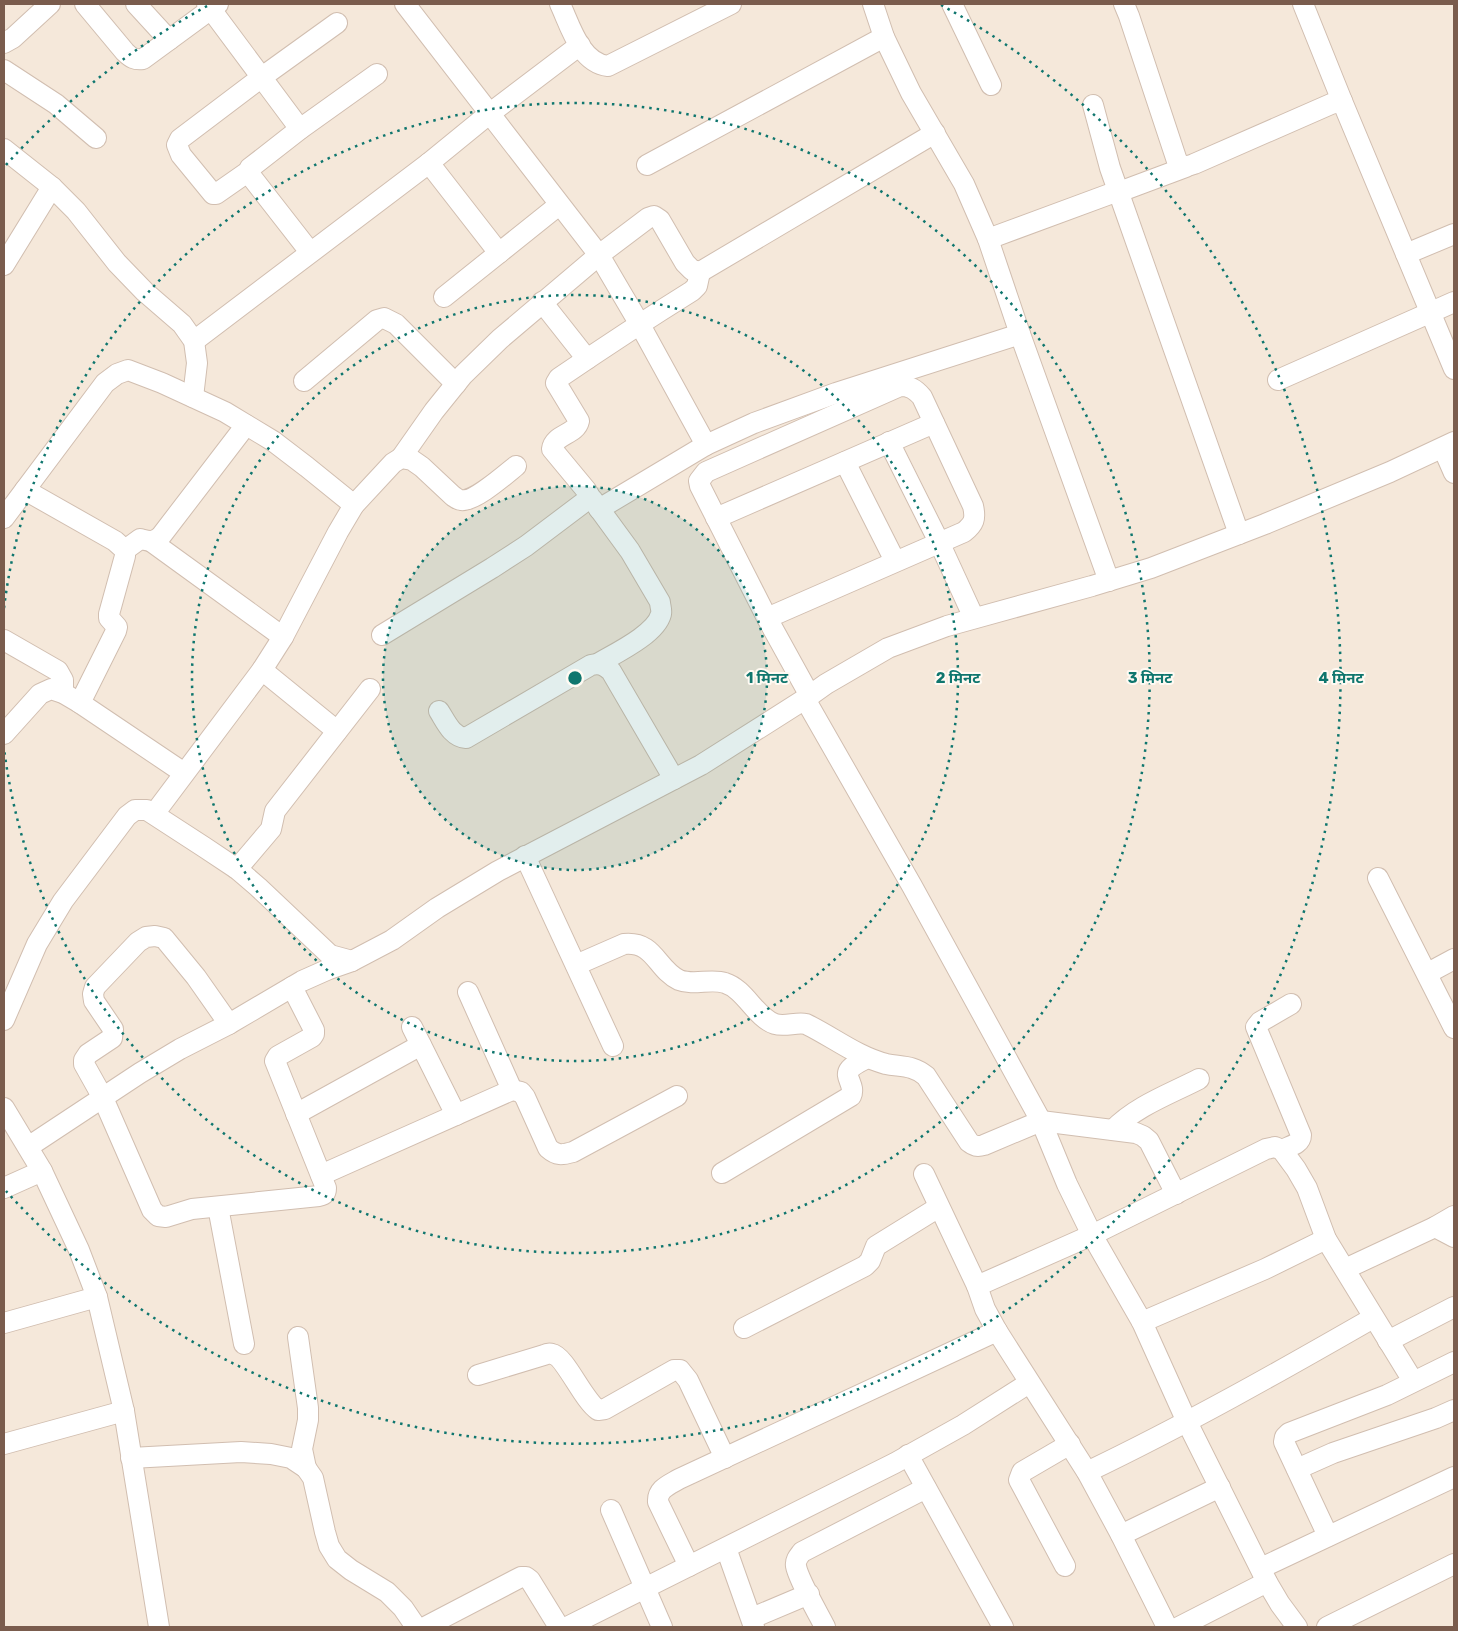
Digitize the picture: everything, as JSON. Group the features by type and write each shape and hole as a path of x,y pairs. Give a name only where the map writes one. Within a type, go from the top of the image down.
{"street":[{"path":"4,43 50,4"},
{"path":"85,4 130,57 136,60 143,59 212,5 300,129"},
{"path":"136,4 169,40"},
{"path":"405,4 599,255 706,445"},
{"path":"560,4 580,45 593,62 608,66 723,6"},
{"path":"873,4 884,37 911,93 964,184 988,239 1020,334 1109,580"},
{"path":"952,4 991,85"},
{"path":"1124,4 1177,161 1186,167"},
{"path":"1303,4 1454,369"},
{"path":"336,23 180,139 177,145 180,155 213,194 216,194 249,171 252,165 376,74"},
{"path":"647,165 884,37"},
{"path":"194,341 429,163 489,114 580,45"},
{"path":"4,70 56,104 96,138"},
{"path":"988,239 1186,167 1331,104 1342,101"},
{"path":"1093,105 1119,192 1239,534"},
{"path":"154,814 234,710 262,670 283,636 354,505 393,463 401,458 434,411 456,384 500,339 542,302 599,255 648,218 654,216 665,226 685,264 692,270 700,272 935,132"},
{"path":"4,149 52,187 76,211 117,263 145,292 182,324 194,341 197,363 194,397"},
{"path":"429,163 499,253"},
{"path":"249,171 310,252"},
{"path":"4,265 52,187"},
{"path":"444,297 560,205"},
{"path":"1406,254 1454,234"},
{"path":"439,711 455,734 460,738 466,738 591,665 599,663 652,630 659,620 662,612 660,602 630,551 586,490 552,449 555,441 576,428 579,421 556,383 559,378 639,323 692,291 697,286 700,272"},
{"path":"542,302 587,359"},
{"path":"1278,380 1454,302"},
{"path":"304,381 377,320 384,318 396,324 456,384"},
{"path":"382,635 456,592 582,505 594,502 706,445 754,423 836,392 1020,334"},
{"path":"4,518 105,383 117,374 128,370 140,373 226,412 300,462 354,505"},
{"path":"767,618 964,532 972,525 975,516 973,506 922,397 916,390 907,386 900,386 706,472 699,481 700,486 716,518 767,618 808,698 1041,1121 1067,1184 1092,1235 1142,1322 1187,1422 1264,1575 1280,1604 1297,1627"},
{"path":"716,518 934,423"},
{"path":"152,542 156,541 246,425"},
{"path":"889,442 939,542 974,618"},
{"path":"28,1147 180,1049 229,1024 292,987 329,969 352,961 392,940 437,908 526,856 701,765 808,698 826,684 888,648 947,626 1151,568 1390,472 1449,445 1454,473"},
{"path":"401,458 412,460 453,496 461,500 468,500 477,495 516,466"},
{"path":"845,462 895,561"},
{"path":"25,490 116,541 125,550 109,614 109,618 117,627 116,631 71,698"},
{"path":"125,550 140,539 152,542 283,636"},
{"path":"4,640 58,671 71,698"},
{"path":"599,663 611,671 674,779"},
{"path":"262,670 337,731"},
{"path":"4,734 40,694 51,689 71,698 184,773"},
{"path":"236,869 271,829 275,811 370,689"},
{"path":"4,1020 37,944 62,901 127,816 136,810 147,810 154,814 236,869 330,955 352,961"},
{"path":"526,856 613,1046"},
{"path":"1378,878 1428,973 1454,1028"},
{"path":"229,1024 186,964 164,938 146,937 138,942 95,987 94,1000 113,1029 114,1034 112,1038 88,1054 84,1064 103,1098 152,1210 158,1216 166,1217 192,1209 324,1195 326,1188 275,1061 278,1056 312,1037 314,1030 292,987"},
{"path":"576,965 624,944 642,945 667,971 680,980 726,983 736,989 768,1020 776,1024 784,1025 798,1022 806,1024 867,1058 887,1064 911,1067 926,1076 973,1146 984,1145 1041,1121 1136,1133 1149,1141 1176,1194"},
{"path":"1428,973 1454,959"},
{"path":"468,992 512,1090"},
{"path":"1282,1150 1298,1143 1301,1135 1256,1027 1260,1022 1291,1004"},
{"path":"412,1027 456,1115"},
{"path":"296,1114 422,1045"},
{"path":"722,1173 850,1096 853,1091 848,1078 850,1068 867,1058"},
{"path":"1113,1130 1122,1120 1133,1113 1200,1079"},
{"path":"321,1175 512,1090 522,1092 548,1148 555,1154 562,1155 573,1152 677,1096"},
{"path":"4,1108 42,1171 79,1250 96,1297 124,1411 159,1627"},
{"path":"977,1286 1092,1235 1266,1149 1275,1147 1282,1150 1307,1188 1326,1239 1413,1382"},
{"path":"4,1188 42,1171"},
{"path":"924,1174 977,1286 985,1309 1029,1383 1087,1472 1167,1627"},
{"path":"218,1207 244,1344"},
{"path":"744,1328 865,1266 870,1261 872,1251 876,1246 939,1207"},
{"path":"1346,1269 1435,1227 1454,1216"},
{"path":"1435,1227 1454,1237"},
{"path":"1142,1322 1265,1269 1326,1239"},
{"path":"4,1323 96,1297"},
{"path":"1388,1341 1454,1307"},
{"path":"1087,1472 1267,1380 1373,1318"},
{"path":"689,1566 658,1502 658,1496 662,1490 725,1458 997,1331"},
{"path":"298,1337 308,1408 308,1420 302,1449 306,1468"},
{"path":"478,1375 552,1354 558,1357 564,1364 590,1405 598,1410 605,1409 674,1370 680,1370 688,1380 725,1458"},
{"path":"1328,1536 1284,1442 1285,1437 1289,1433 1379,1399 1454,1362"},
{"path":"567,1627 908,1455 963,1425 1029,1383"},
{"path":"1297,1469 1332,1453 1436,1418 1454,1410"},
{"path":"4,1444 124,1411"},
{"path":"1065,1566 1019,1480 1022,1472 1070,1444"},
{"path":"131,1458 242,1452 271,1454 291,1458 306,1468 313,1478 329,1546 337,1559 387,1592 403,1608 416,1627"},
{"path":"908,1455 1003,1627"},
{"path":"1179,1627 1328,1536 1454,1477"},
{"path":"825,1627 796,1566 797,1559 802,1552 926,1488"},
{"path":"1121,1535 1220,1488"},
{"path":"611,1510 662,1627"},
{"path":"726,1548 753,1622 809,1594"},
{"path":"1327,1627 1454,1564"},
{"path":"425,1627 521,1577 526,1577 530,1580 559,1627"}],"shaded area":[{"path":"4,4 1454,4 1454,1627 4,1627"}]}
